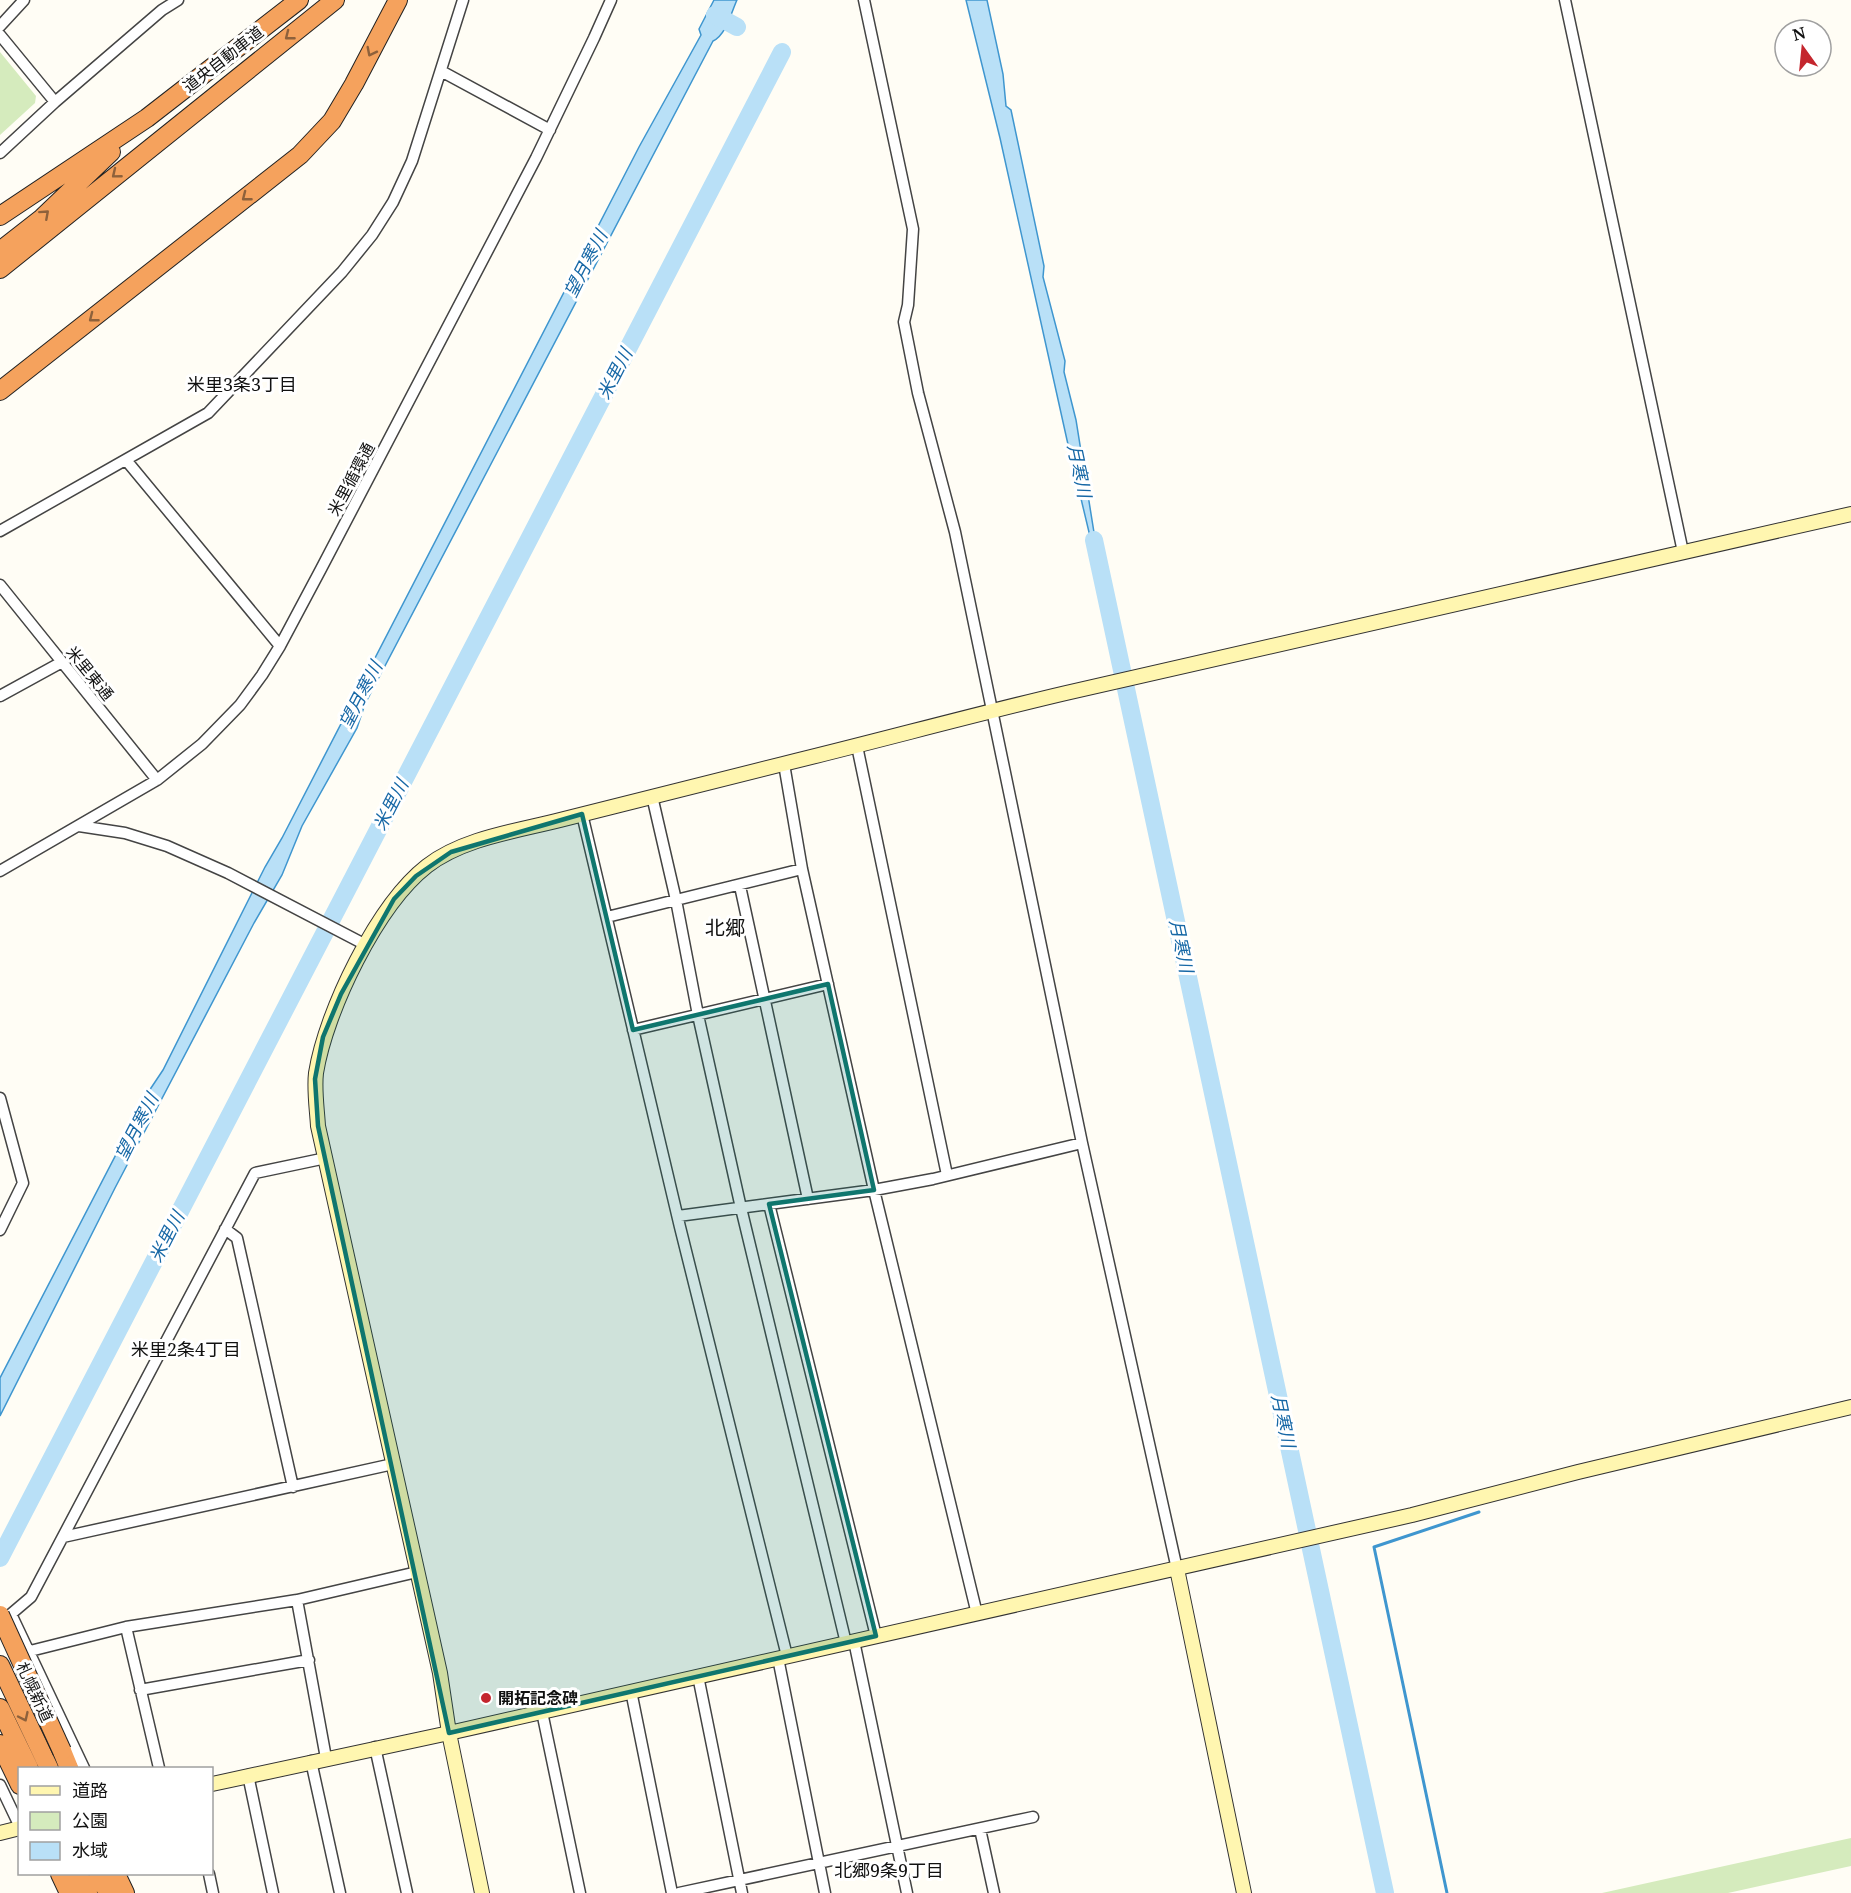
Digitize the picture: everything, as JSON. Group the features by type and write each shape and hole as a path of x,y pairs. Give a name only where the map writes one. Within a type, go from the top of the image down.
{"highway":[{"name":"道央自動車道","path":"147,118 299,0"},
{"path":"0,269 335,0"},
{"path":"5,387 300,156 332,121 398,0"},
{"path":"0,216 147,118"},
{"path":"0,251 42,218 147,118"},
{"name":"札幌新道","path":"6,1614 69,1767"},
{"path":"0,1665 49,1767"},
{"path":"0,1708 16,1779"},
{"path":"0,1744 16,1779"},
{"path":"60,1875 69,1893"},
{"path":"79,1875 88,1893"},
{"path":"99,1875 108,1893"},
{"path":"116,1875 125,1893"}],"street":[{"path":"0,26 24,0"},
{"path":"0,153 55,102 162,10 178,0"},
{"path":"0,531 208,413 357,254 393,202 412,161 463,0"},
{"name":"米里循環通","path":"0,871 157,780 202,744 240,705 280,646 550,130 611,0"},
{"path":"864,0 913,229 908,305 904,322 918,393 955,532 1082,1143 1177,1569 1244,1893"},
{"path":"1565,0 1683,552"},
{"path":"0,35 55,102"},
{"path":"441,71 550,130"},
{"path":"126,460 280,646"},
{"path":"482,1893 449,1732 440,1673 318,1126 315,1079 323,1037 341,994 366,945 394,900 430,864 451,852 487,838 1083,689 1851,514"},
{"name":"米里東通","path":"0,585 157,780"},
{"path":"0,696 62,662"},
{"path":"857,746 947,1175"},
{"path":"784,764 801,869 874,1190 977,1614"},
{"path":"652,796 741,1208 850,1642 907,1893"},
{"path":"582,814 782,1657 825,1893"},
{"path":"79,826 124,833 167,846 228,873 366,945"},
{"path":"607,917 740,886 801,869"},
{"path":"740,886 808,1199"},
{"path":"633,1030 828,984"},
{"path":"0,1098 23,1183 0,1230"},
{"path":"678,1216 874,1190 1082,1143"},
{"path":"0,1631 6,1614 31,1597 255,1173 326,1158"},
{"path":"769,1204 876,1636"},
{"path":"225,1229 237,1238 293,1486"},
{"path":"213,1784 542,1712 1443,1508 1578,1472 1851,1407"},
{"path":"63,1537 393,1464"},
{"path":"30,1651 126,1627 297,1600 417,1572"},
{"path":"297,1600 326,1758"},
{"path":"6,1614 30,1651 84,1767"},
{"path":"126,1627 159,1767"},
{"path":"140,1690 309,1660"},
{"path":"698,1676 742,1893"},
{"path":"631,1691 672,1893"},
{"path":"542,1712 580,1893"},
{"path":"375,1747 407,1893"},
{"path":"311,1761 340,1893"},
{"path":"248,1776 273,1893"},
{"path":"16,1779 18,1804"},
{"path":"680,1893 1033,1818"},
{"path":"0,1833 18,1828"},
{"path":"980,1829 994,1893"},
{"path":"209,1875 213,1893"}],"highlighted area":[{"path":"582,814 633,1030 828,984 874,1190 769,1204 876,1636 449,1733 318,1126 315,1079 323,1037 341,994 394,899 416,876 451,852"}],"green space":[{"path":"0,52 36,96 35,103 0,135"},
{"path":"1851,1838 1851,1866 1728,1893 1602,1893"}],"water":[{"name":"望月寒川","path":"714,0 737,0 725,29 713,41 365,704 357,728 302,826 282,875 254,923 115,1188 0,1416 0,1378 149,1091 163,1070 265,867 639,147 701,35 699,29"},
{"path":"966,0 987,0 1003,74 1006,106 1011,110 1044,266 1043,277 1065,361 1064,372 1076,420 1104,595 1000,138"}],"waterway":[{"name":"米里川","path":"715,15 737,27"},
{"name":"米里川","path":"0,1558 782,52"},
{"name":"月寒川","path":"1094,540 1385,1893"},
{"path":"1447,1893 1374,1547 1479,1512"}],"place":[{"name":"開拓記念碑","path":"486,1698"}],"district":[{"name":"米里3条3丁目","path":"242,385"},
{"name":"北郷","path":"725,928"},
{"name":"米里2条4丁目","path":"186,1350"},
{"name":"北郷9条9丁目","path":"889,1871"}]}
